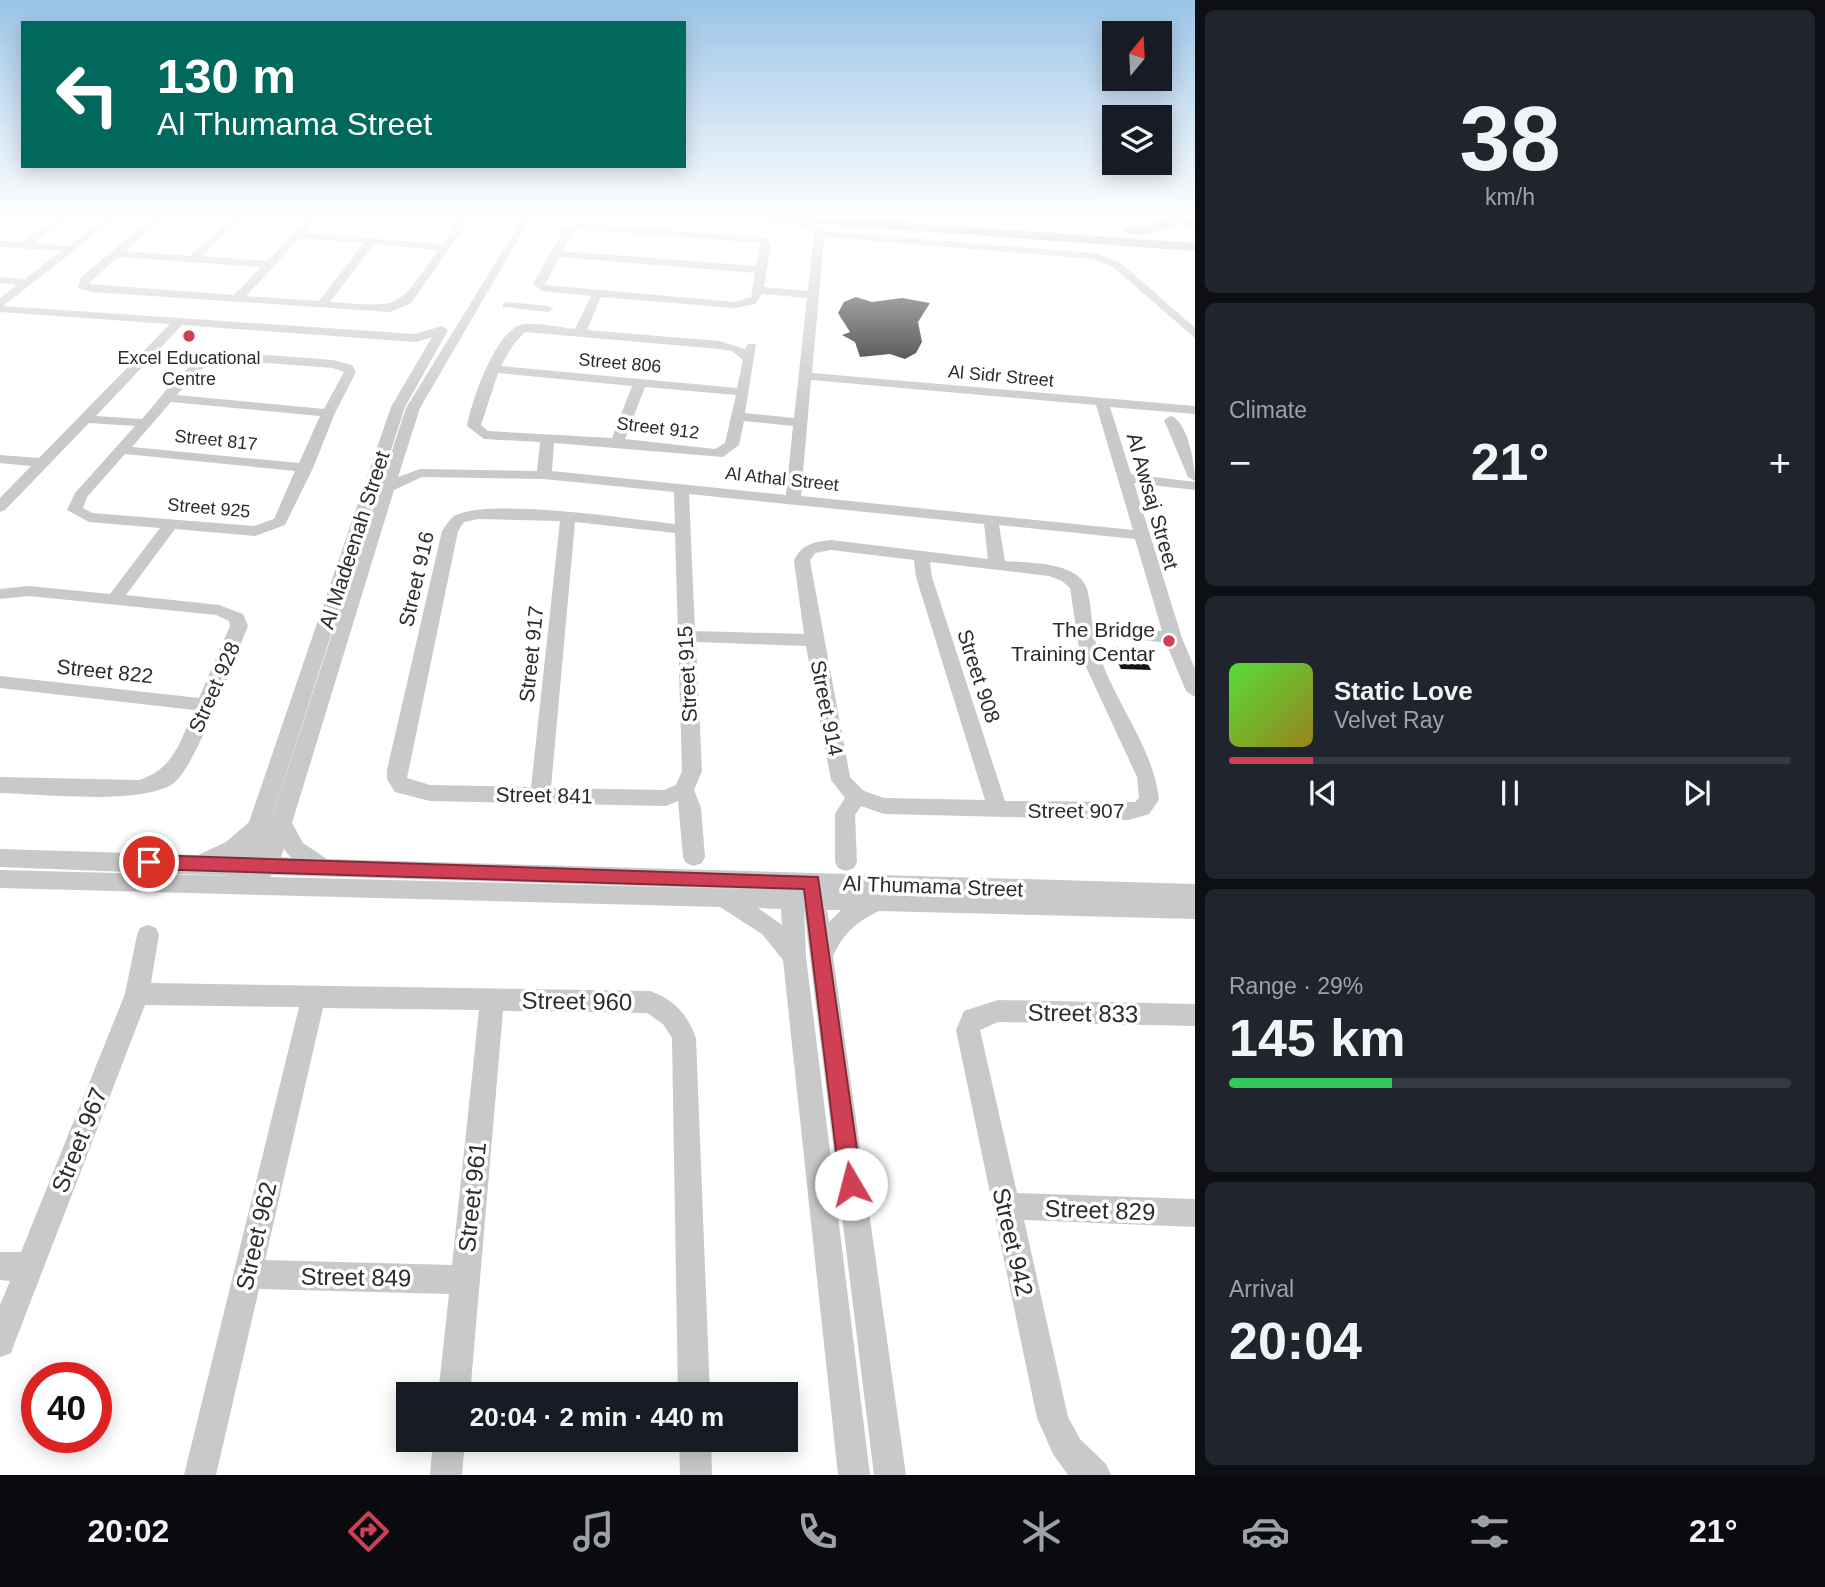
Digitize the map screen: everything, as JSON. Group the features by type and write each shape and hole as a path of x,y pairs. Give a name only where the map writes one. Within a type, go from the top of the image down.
{"street":[{"path":"0,303 25,284"},
{"path":"83,284 82,286 92,289 390,309 402,305 418,284"},
{"path":"236,300 251,284"},
{"path":"321,306 338,284"},
{"name":"Al Madeenah Street","path":"271,824 398,407 470,284"},
{"name":"Al Madeenah Street","path":"249,873 271,824 422,388 486,284"},
{"path":"539,284 546,290 743,304 754,300 759,284"},
{"path":"793,499 813,284"},
{"path":"1138,284 1195,334"},
{"path":"757,290 812,295"},
{"path":"507,305 545,314 557,291"},
{"path":"117,317 144,293"},
{"path":"580,332 597,294"},
{"path":"0,309 179,322 274,344 347,333 416,338 442,330"},
{"path":"347,333 363,309"},
{"path":"0,507 179,322"},
{"name":"Street 912","path":"529,328 580,332 719,345 751,353 732,445 718,454 618,442 547,440 477,432 474,421 494,369 517,330 529,328"},
{"path":"416,338 430,349"},
{"name":"Street 925","path":"274,344 348,368 349,377 328,413 285,516 274,527 255,531 89,517 75,510 80,496 197,366 209,358 274,344"},
{"name":"Street 806","path":"494,369 742,392"},
{"name":"Al Sidr Street","path":"804,376 1195,410"},
{"path":"618,442 640,382"},
{"path":"170,398 328,413"},
{"name":"Al Awsaj Street","path":"1102,402 1140,536 1173,638 1195,691"},
{"path":"737,416 800,423"},
{"path":"86,419 146,423"},
{"path":"1171,420 1188,446 1195,477"},
{"path":"544,475 547,440"},
{"name":"Street 817","path":"122,450 306,468"},
{"path":"396,458 420,473"},
{"path":"0,459 43,463"},
{"name":"Al Athal Street","path":"387,488 420,473 544,475 1140,536"},
{"path":"1124,478 1195,486"},
{"name":"Street 915","path":"681,488 692,771 684,790 691,808 694,857"},
{"name":"Street 916","path":"402,787 397,779 397,771 453,525 467,516 478,514 568,517 681,529"},
{"name":"Street 917","path":"540,795 568,517"},
{"path":"991,520 997,564"},
{"path":"115,599 172,524"},
{"name":"Street 907","path":"810,549 831,545 1051,570 1068,577 1078,587 1084,627 1098,680 1147,777 1149,800 1142,808 1129,812 884,806 856,797"},
{"name":"Street 914","path":"810,549 802,561 814,640 841,780 856,797"},
{"name":"Street 908","path":"920,555 924,577 998,810"},
{"name":"Street 928","path":"0,594 29,591 115,599 219,610 237,618 236,637 177,768 154,785 139,789 0,785"},
{"path":"1084,627 1173,638"},
{"path":"685,636 814,640"},
{"name":"Street 822","path":"0,682 206,705"},
{"name":"Street 841","path":"402,787 430,793 666,798 684,790"},
{"path":"846,862 845,814 856,797"},
{"path":"200,864 234,848 271,824 295,849 322,867"},
{"name":"Al Thumama Street","path":"2,872 200,864 249,873 322,867 804,891 1004,896 1043,889 1195,893"},
{"name":"Al Thumama Street","path":"2,872 249,873 721,898 804,891 877,902 1195,910"},
{"path":"804,891 807,958 854,1475"},
{"path":"721,898 747,910 807,958 890,1475"},
{"path":"807,958 853,913 877,902"},
{"name":"Street 967","path":"0,1342 14,1266 137,994 148,935"},
{"name":"Street 960","path":"137,994 650,1002 668,1010 678,1022 684,1038 694,1382"},
{"name":"Street 962","path":"200,1475 313,997"},
{"name":"Street 961","path":"455,1382 492,1000"},
{"name":"Street 833","path":"973,1019 998,1011 1195,1016"},
{"name":"Street 942","path":"973,1019 968,1030 968,1045 1053,1418 1063,1444 1085,1468"},
{"name":"Street 829","path":"1006,1206 1195,1213"},
{"name":"Street 849","path":"247,1274 464,1280"},
{"path":"446,1475 448,1452"},
{"path":"695,1452 696,1475"}],"building":[{"path":"856,297 872,302 902,298 930,303 918,322 922,342 916,353 905,359 890,354 860,357 855,342 842,335 850,332 838,313 844,302"},
{"path":"1110,647 1140,648 1151,670 1121,669"}],"place":[{"name":"Excel Educational Centre","path":"189,336"},
{"name":"The Bridge Training Centar","path":"1169,641"}],"route":[{"path":"149,862 812,882 851,1184"}]}
